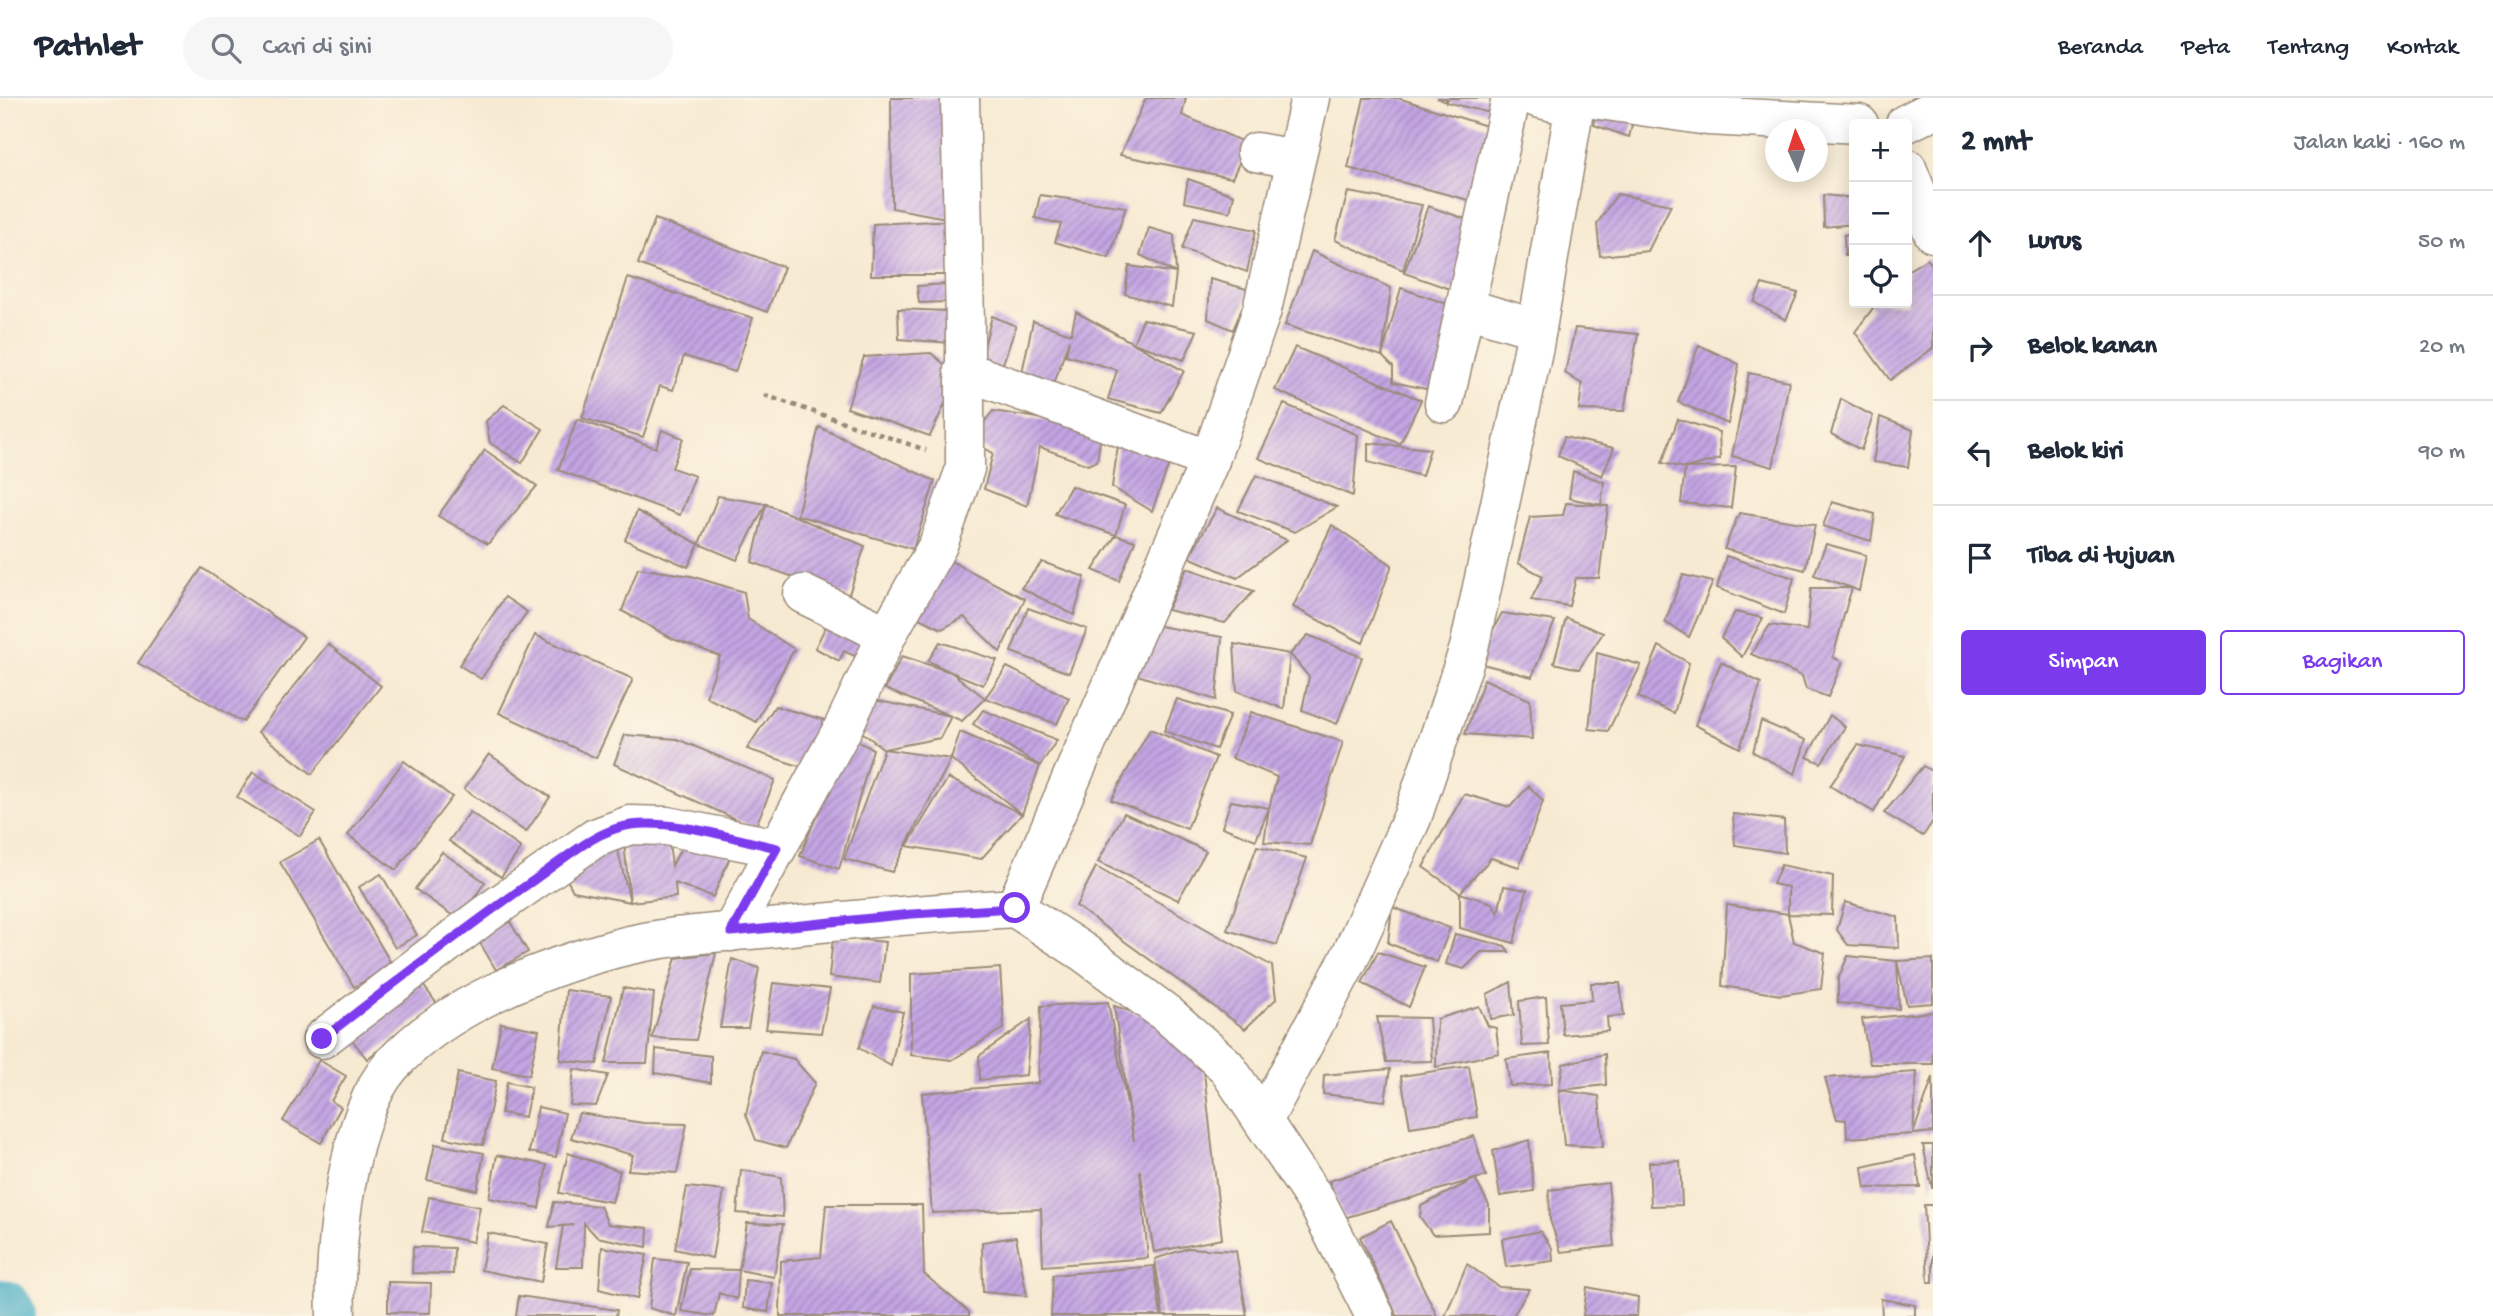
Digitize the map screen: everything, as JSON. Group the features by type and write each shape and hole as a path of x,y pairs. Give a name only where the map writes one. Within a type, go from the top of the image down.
{"street":[{"path":"731,932 843,728 887,635 938,545 965,469 974,373 965,323 960,98"},
{"path":"1015,908 1210,460 1262,310 1294,159 1310,98"},
{"path":"1444,403 1471,310 1511,98"},
{"path":"1264,1119 1349,959 1412,818 1469,648 1530,327 1567,101 1708,116 1849,123"},
{"path":"1912,120 1933,110"},
{"path":"1256,152 1294,159"},
{"path":"1912,180 1933,233"},
{"path":"1471,310 1530,327"},
{"path":"974,373 1210,460"},
{"path":"803,594 887,635"},
{"path":"322,1039 486,914 595,838 630,825 667,826 777,848"},
{"path":"335,1316 339,1223 368,1104 390,1066 438,1026 489,996 545,972 615,948 731,932 912,914 1015,908 1083,952 1167,1014 1226,1066 1264,1119 1318,1204 1375,1316"}],"path":[{"path":"764,395 916,444 965,469"}],"building":[{"path":"891,98 952,98 957,220 892,208"},
{"path":"1146,98 1186,98 1182,115 1248,144 1232,178 1120,155"},
{"path":"1364,98 1398,98 1499,130 1476,202 1348,168"},
{"path":"1449,98 1505,98 1502,116 1446,102"},
{"path":"1593,104 1635,114 1629,137 1594,125"},
{"path":"1188,179 1234,195 1230,212 1184,202"},
{"path":"1348,192 1422,205 1403,270 1335,240"},
{"path":"1617,194 1671,205 1648,251 1600,256 1597,224"},
{"path":"1040,195 1126,207 1109,258 1055,242 1061,224 1035,218"},
{"path":"1823,195 1849,198 1849,224 1824,227"},
{"path":"1428,206 1480,224 1467,295 1404,273"},
{"path":"1194,217 1256,230 1247,272 1182,249"},
{"path":"655,219 784,267 767,312 638,264"},
{"path":"957,220 958,275 871,275 873,224"},
{"path":"1149,228 1174,235 1176,273 1140,255"},
{"path":"1849,234 1849,256 1845,256 1844,235"},
{"path":"1312,251 1391,288 1382,356 1285,325"},
{"path":"1927,259 1933,266 1933,348 1890,380 1855,332 1873,308 1912,308 1912,268"},
{"path":"1129,266 1176,273 1172,307 1125,294"},
{"path":"628,278 753,318 735,372 684,356 673,390 660,386 643,437 582,418"},
{"path":"1210,279 1250,290 1233,330 1208,319"},
{"path":"947,284 947,302 919,303 917,286"},
{"path":"1762,284 1798,293 1786,320 1754,302"},
{"path":"1401,288 1456,307 1440,392 1393,382 1393,367 1382,356"},
{"path":"898,309 948,311 950,343 899,339"},
{"path":"1076,312 1184,371 1161,413 1108,399 1117,370 1066,355 1069,340 1054,384 1021,377 1033,321 1071,334"},
{"path":"992,316 1016,326 999,375 980,363"},
{"path":"1143,319 1197,331 1184,360 1133,343"},
{"path":"1575,328 1638,334 1624,411 1579,410 1582,384 1565,373"},
{"path":"1699,345 1739,364 1728,424 1678,402"},
{"path":"1295,347 1421,400 1400,444 1275,390"},
{"path":"931,353 958,376 930,436 847,408 864,357"},
{"path":"1749,373 1789,381 1773,467 1732,456"},
{"path":"1841,399 1873,416 1861,450 1831,434"},
{"path":"1284,404 1358,435 1353,496 1258,458"},
{"path":"504,405 543,429 522,463 490,443 486,421"},
{"path":"993,411 1102,428 1097,461 1088,465 1040,447 1027,506 984,489 993,453 970,440"},
{"path":"1880,417 1913,430 1908,467 1873,462"},
{"path":"577,419 656,448 662,430 683,438 672,468 695,476 680,515 558,470"},
{"path":"1678,419 1719,432 1720,459 1685,468 1662,463"},
{"path":"819,427 935,481 913,549 797,515"},
{"path":"1120,431 1172,456 1152,511 1112,487"},
{"path":"1564,437 1614,448 1602,476 1558,456"},
{"path":"1368,443 1430,449 1422,476 1368,462"},
{"path":"485,450 537,486 488,544 438,516"},
{"path":"1736,467 1731,508 1681,503 1685,468"},
{"path":"1573,471 1604,482 1601,505 1569,498"},
{"path":"1256,475 1337,507 1295,532 1238,511"},
{"path":"1071,486 1125,505 1116,535 1055,514"},
{"path":"718,496 766,504 737,560 699,544"},
{"path":"1832,502 1875,514 1871,541 1823,526"},
{"path":"1566,503 1608,506 1599,578 1576,578 1569,606 1531,600 1543,576 1518,563 1530,517 1563,515"},
{"path":"766,504 865,546 848,597 752,562"},
{"path":"1217,508 1287,540 1237,578 1189,557"},
{"path":"637,511 699,544 688,567 625,540"},
{"path":"1739,513 1815,525 1805,570 1724,549"},
{"path":"1332,525 1392,565 1363,643 1293,607"},
{"path":"1116,535 1135,541 1119,581 1093,570"},
{"path":"1826,544 1866,555 1859,591 1814,575"},
{"path":"939,555 1025,599 1000,652 964,617 942,629 906,612"},
{"path":"1726,556 1794,578 1784,614 1717,588"},
{"path":"1042,562 1085,577 1074,615 1021,588"},
{"path":"202,568 304,637 243,722 138,663"},
{"path":"638,568 691,576 744,592 748,619 794,649 756,722 706,697 720,656 673,639 622,611"},
{"path":"1187,568 1254,591 1225,623 1167,610"},
{"path":"1683,575 1713,582 1689,637 1665,622"},
{"path":"1811,588 1852,588 1833,657 1842,662 1828,697 1806,689 1802,676 1751,654 1770,625 1807,630"},
{"path":"505,597 527,612 481,679 459,665"},
{"path":"1028,608 1087,629 1069,673 1011,652"},
{"path":"1735,612 1763,618 1742,657 1721,638"},
{"path":"1502,613 1555,621 1532,677 1475,662"},
{"path":"832,614 874,635 861,659 844,651 839,661 815,648"},
{"path":"1566,618 1603,633 1579,669 1554,663"},
{"path":"1159,626 1222,637 1216,700 1134,674"},
{"path":"535,635 633,679 596,758 499,713"},
{"path":"1308,635 1362,657 1337,724 1302,710 1309,677 1290,654"},
{"path":"940,642 997,660 983,685 928,661"},
{"path":"328,644 381,686 312,774 258,732"},
{"path":"1234,644 1290,654 1284,709 1237,691"},
{"path":"1659,646 1689,663 1674,713 1638,697"},
{"path":"1597,653 1641,665 1608,731 1589,729"},
{"path":"902,656 951,672 985,698 962,721 885,689"},
{"path":"1721,662 1761,683 1740,748 1695,725"},
{"path":"1007,667 1069,698 1057,724 985,698"},
{"path":"1484,679 1530,700 1532,739 1465,734"},
{"path":"1177,699 1230,715 1216,749 1164,731"},
{"path":"875,700 951,716 940,738 884,749 855,727"},
{"path":"775,706 824,720 805,768 747,749"},
{"path":"983,710 1057,740 1040,766 973,724"},
{"path":"1251,712 1343,742 1310,845 1264,842 1277,777 1232,758"},
{"path":"1830,715 1845,727 1821,763 1807,757"},
{"path":"1761,721 1806,740 1795,774 1753,752"},
{"path":"1150,729 1216,757 1187,829 1111,800"},
{"path":"960,732 1040,766 1022,814 951,759"},
{"path":"625,735 677,739 775,780 755,828 614,764"},
{"path":"849,737 873,749 839,869 800,856"},
{"path":"1858,745 1905,756 1874,812 1830,786"},
{"path":"884,749 951,759 892,872 844,859"},
{"path":"489,754 550,797 526,832 464,789"},
{"path":"404,761 452,797 396,870 348,835"},
{"path":"1923,766 1933,772 1933,821 1923,836 1884,813"},
{"path":"253,772 316,812 300,836 237,797"},
{"path":"948,778 1022,814 981,859 907,846"},
{"path":"1529,786 1543,801 1519,867 1491,858 1460,893 1423,867 1464,794 1510,807"},
{"path":"1231,801 1269,808 1256,840 1222,827"},
{"path":"470,812 521,848 501,877 449,841"},
{"path":"1124,813 1206,851 1178,900 1098,862"},
{"path":"1733,814 1784,820 1785,853 1735,845"},
{"path":"667,828 672,866 686,838 733,850 713,897 675,883 676,897 630,902 624,842"},
{"path":"615,838 630,902 573,891 561,868"},
{"path":"319,840 392,965 354,987 280,862"},
{"path":"1257,846 1307,858 1277,945 1227,930"},
{"path":"442,852 485,882 459,920 415,889"},
{"path":"1781,865 1833,876 1832,915 1788,914 1788,887 1773,884"},
{"path":"1096,867 1272,966 1276,999 1245,1029 1076,906"},
{"path":"381,874 417,935 395,948 359,887"},
{"path":"1504,886 1527,890 1514,943 1460,928 1460,893 1492,903 1498,913"},
{"path":"1845,902 1898,917 1899,948 1848,945 1837,930"},
{"path":"1727,905 1788,914 1794,942 1825,953 1821,989 1781,995 1722,986"},
{"path":"1392,907 1450,928 1437,962 1388,943"},
{"path":"504,912 528,952 496,970 473,931"},
{"path":"1455,934 1505,946 1509,952 1481,952 1464,969 1446,964"},
{"path":"833,937 885,942 880,983 829,977"},
{"path":"1378,952 1425,967 1409,1007 1362,983"},
{"path":"716,953 696,1040 652,1038 676,958"},
{"path":"1848,956 1897,961 1899,1009 1838,1003 1838,979"},
{"path":"732,959 759,968 748,1028 720,1028"},
{"path":"1933,959 1933,1003 1907,1005 1897,961"},
{"path":"1000,968 1004,1028 952,1060 911,1055 911,974"},
{"path":"418,978 437,1004 367,1059 346,1032"},
{"path":"1511,982 1514,1015 1491,1019 1487,994"},
{"path":"773,983 830,989 821,1033 766,1029"},
{"path":"1591,983 1620,983 1624,1016 1607,1017 1608,1031 1563,1035 1560,1003 1592,1000"},
{"path":"623,988 654,993 647,1063 606,1063"},
{"path":"566,990 611,996 597,1064 560,1060"},
{"path":"1546,997 1549,1045 1522,1046 1519,1001"},
{"path":"1108,1002 1134,1141 1114,1006 1168,1023 1204,1072 1222,1239 1154,1252 1140,1170 1148,1258 1043,1266 1041,1209 932,1213 922,1093 1038,1083 1041,1006"},
{"path":"874,1006 903,1012 891,1066 859,1048"},
{"path":"1479,1006 1488,1026 1496,1028 1499,1053 1436,1067 1437,1019"},
{"path":"1933,1012 1933,1064 1870,1064 1862,1019"},
{"path":"1377,1017 1429,1018 1432,1061 1386,1062"},
{"path":"1031,1019 1026,1075 980,1080 979,1056"},
{"path":"501,1023 539,1030 529,1075 492,1068"},
{"path":"656,1049 711,1056 711,1083 655,1073"},
{"path":"761,1051 794,1059 815,1083 786,1148 756,1140 746,1114"},
{"path":"1551,1053 1552,1084 1510,1086 1506,1059"},
{"path":"1605,1054 1606,1085 1559,1090 1563,1064"},
{"path":"319,1060 346,1076 331,1101 341,1107 321,1143 283,1121"},
{"path":"1469,1066 1477,1117 1410,1127 1401,1076"},
{"path":"574,1069 608,1075 596,1106 570,1105"},
{"path":"1390,1069 1385,1101 1323,1094 1324,1075"},
{"path":"1917,1072 1913,1134 1847,1138 1846,1120 1837,1119 1825,1078"},
{"path":"458,1073 496,1081 483,1145 445,1138"},
{"path":"1933,1077 1933,1132 1913,1134"},
{"path":"507,1082 531,1087 525,1117 501,1113"},
{"path":"1559,1090 1599,1096 1603,1147 1564,1145"},
{"path":"538,1107 565,1113 556,1157 529,1152"},
{"path":"579,1113 643,1123 687,1124 677,1173 628,1170 633,1155 571,1138"},
{"path":"1474,1136 1486,1176 1344,1218 1329,1181"},
{"path":"1529,1140 1534,1191 1500,1196 1493,1151"},
{"path":"435,1144 484,1153 477,1190 427,1180"},
{"path":"1923,1145 1933,1145 1933,1188 1932,1188"},
{"path":"568,1153 620,1171 612,1202 559,1193"},
{"path":"497,1155 547,1165 539,1208 489,1198"},
{"path":"1915,1155 1920,1187 1865,1188 1862,1167"},
{"path":"1680,1161 1682,1205 1651,1206 1649,1162"},
{"path":"741,1170 781,1177 783,1217 737,1213"},
{"path":"1475,1179 1489,1205 1489,1232 1433,1235 1420,1217 1421,1206"},
{"path":"1608,1183 1614,1246 1561,1252 1550,1220 1549,1190"},
{"path":"687,1187 724,1191 712,1258 675,1249"},
{"path":"429,1197 480,1207 473,1242 422,1232"},
{"path":"554,1202 600,1206 608,1224 648,1228 647,1247 597,1237 584,1223 583,1267 556,1267 563,1226 573,1225 549,1227"},
{"path":"826,1205 922,1205 924,1274 969,1312 969,1316 780,1316 781,1261 821,1257"},
{"path":"1924,1205 1933,1205 1933,1283 1928,1283"},
{"path":"1391,1221 1437,1316 1397,1316 1360,1237"},
{"path":"747,1223 783,1224 774,1277 739,1270"},
{"path":"1540,1231 1552,1248 1553,1261 1506,1267 1502,1239"},
{"path":"488,1233 548,1244 541,1282 481,1270"},
{"path":"1016,1237 1027,1296 983,1292 982,1242"},
{"path":"413,1247 454,1248 453,1274 412,1273"},
{"path":"602,1247 647,1255 637,1299 599,1289"},
{"path":"1188,1248 1236,1251 1247,1316 1163,1316 1155,1259"},
{"path":"655,1259 687,1262 676,1316 649,1308"},
{"path":"1467,1264 1499,1287 1529,1289 1513,1316 1445,1316"},
{"path":"1154,1266 1161,1316 1051,1316 1053,1275"},
{"path":"690,1269 739,1270 737,1299 719,1293 714,1316 681,1311"},
{"path":"745,1280 772,1283 768,1312 743,1308"},
{"path":"388,1282 431,1283 430,1313 388,1312"},
{"path":"1587,1287 1638,1297 1637,1316 1583,1316"},
{"path":"519,1296 617,1310 616,1316 516,1316"},
{"path":"1881,1299 1915,1305 1915,1316 1882,1316"}],"route":[{"path":"322,1039 486,914 560,862 595,838 630,825 667,826 777,848 731,932 912,914 1015,908"}]}
